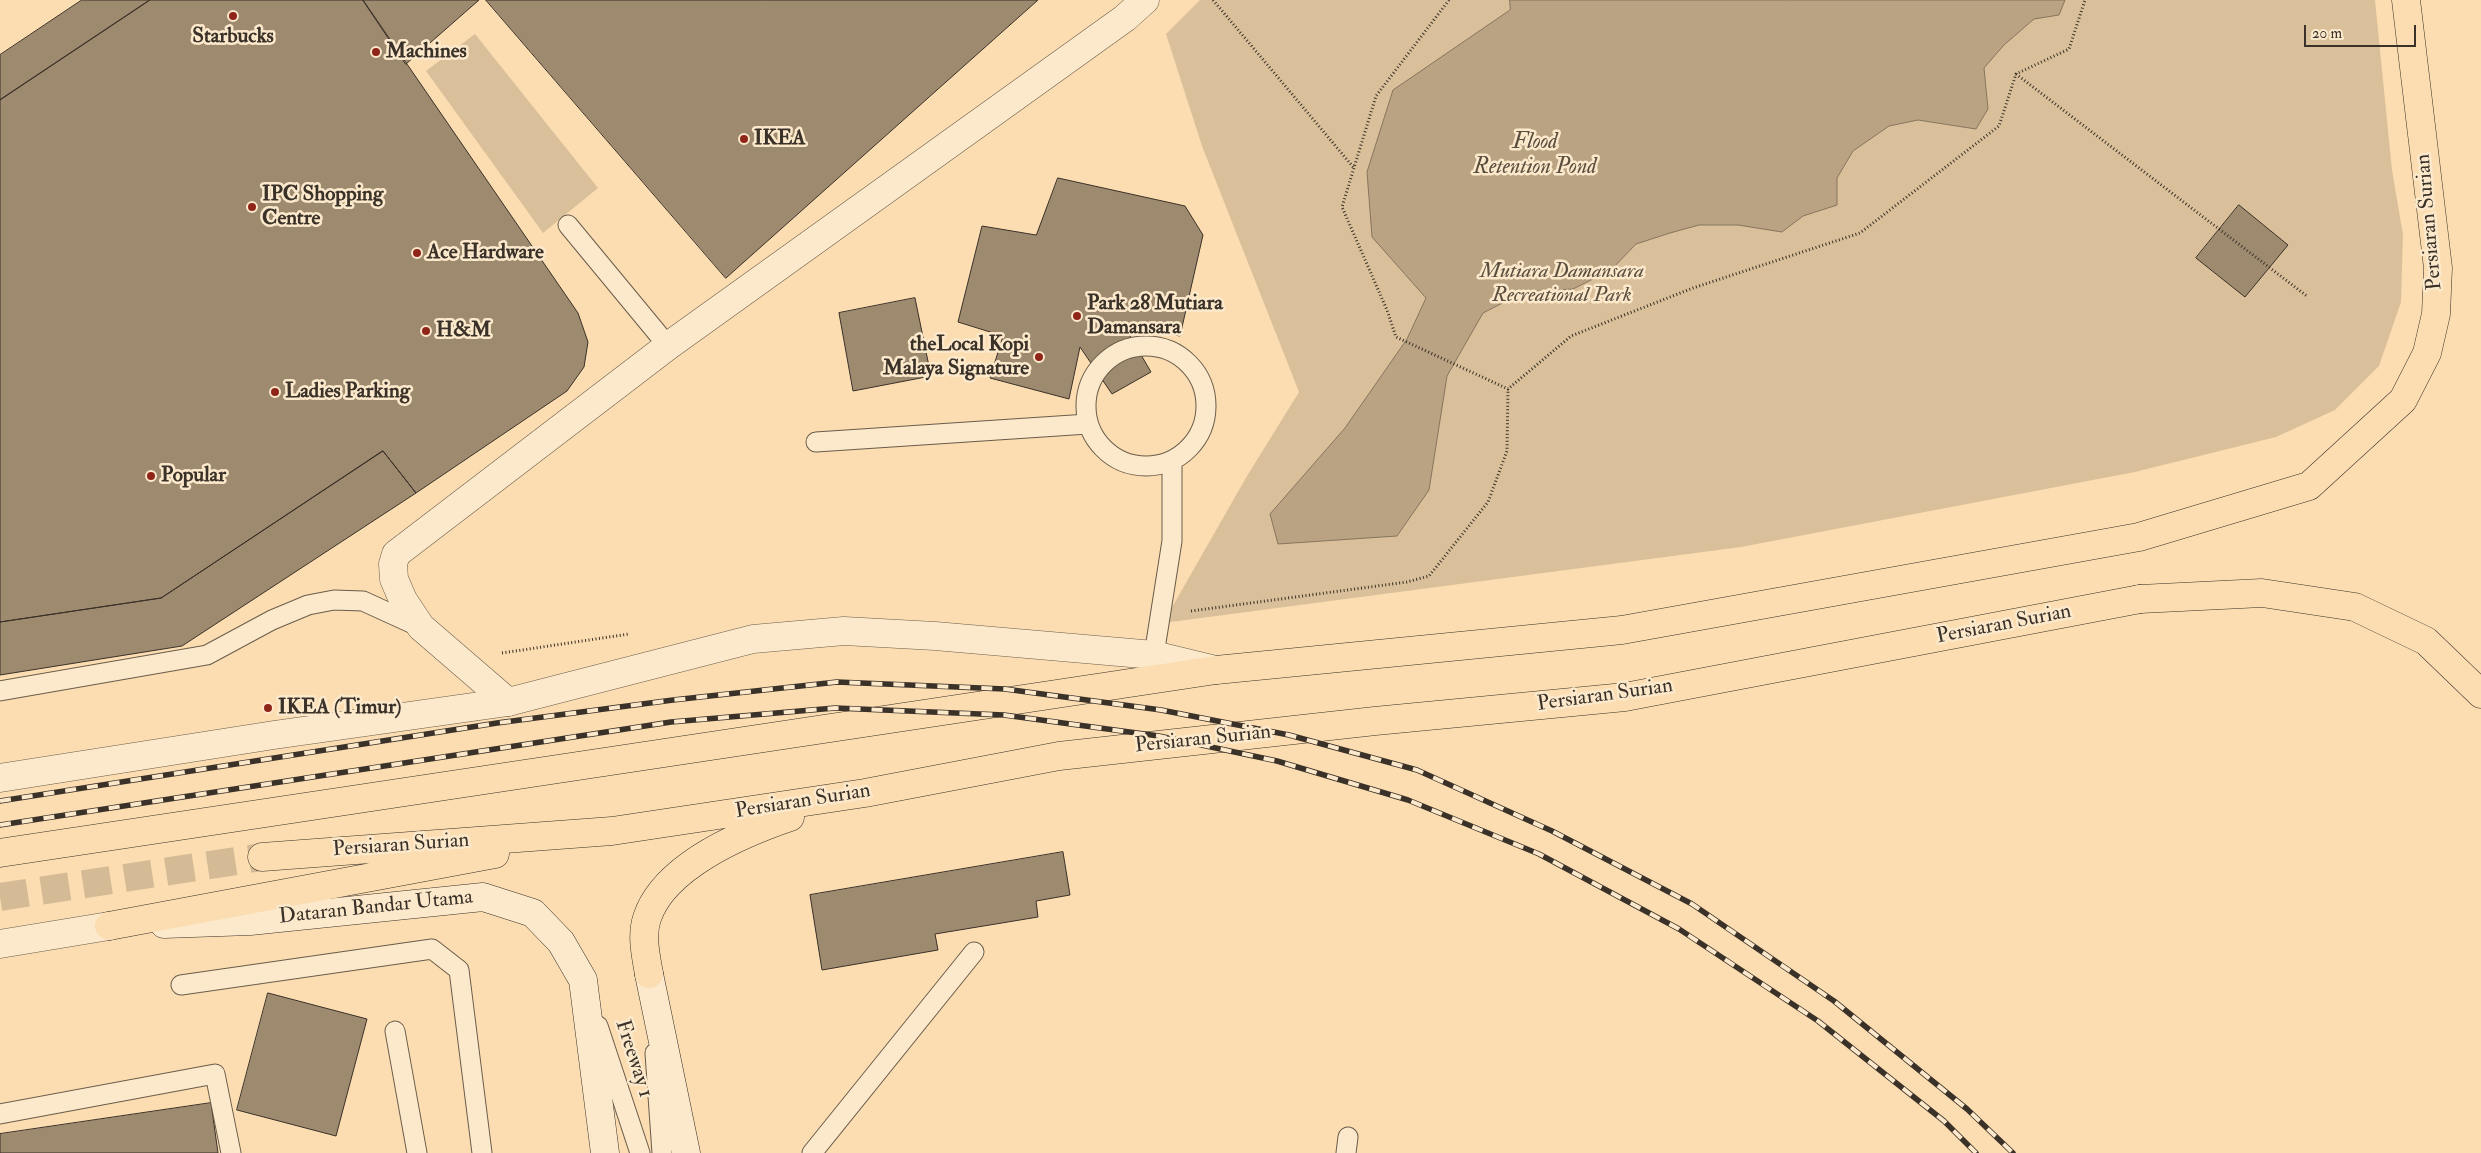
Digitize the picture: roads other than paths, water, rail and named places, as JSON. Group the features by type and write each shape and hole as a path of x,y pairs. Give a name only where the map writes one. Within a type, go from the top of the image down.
{"main road":[{"name":"Persiaran Surian","path":"0,853 1216,670 1622,630 2139,537 2308,486 2402,400 2427,353 2436,314 2438,268 2406,0"},
{"name":"Persiaran Surian","path":"262,857 612,831 865,793 1059,756 1625,696 2140,599 2262,593 2354,607 2426,641 2481,694"},
{"path":"649,974 644,944 647,918 659,896 680,875 718,848 754,829 865,793"},
{"path":"109,926 612,831"}],"street":[{"path":"508,702 421,627 403,600 394,579 393,564 396,554 668,346 1126,18 1144,0"},
{"name":"Persiaran Surian","path":"0,778 274,735 508,702 753,640 844,631 934,636 1154,655 1216,670"},
{"name":"Dataran Bandar Utama","path":"0,944 109,926 250,921 483,897 533,914 561,942 583,980 605,1153"},
{"path":"649,974 686,1153"}],"lane":[{"path":"568,225 668,346"},
{"path":"1135,347 1155,347 1173,352 1188,364 1200,379 1206,397 1205,416 1200,434 1188,450 1172,461 1152,466 1132,465 1112,456 1097,442 1088,424 1085,402 1090,382 1112,355 1135,347"},
{"path":"816,442 1088,424"},
{"path":"1154,655 1172,541 1172,461"},
{"path":"0,691 207,655 272,620 308,605 334,600 363,601 421,627"},
{"path":"181,985 432,949 459,970 482,1153"},
{"path":"812,1153 974,952"},
{"name":"Freeway 1","path":"649,974 662,1153"},
{"name":"Freeway 1","path":"583,980 640,1153"},
{"path":"395,1031 417,1153"},
{"path":"0,1114 214,1074 231,1153"}],"water":[{"name":"Flood Retention Pond","path":"1510,0 2065,0 2059,15 2034,19 2004,45 1984,68 1988,109 1976,129 1918,120 1889,126 1853,151 1837,178 1837,205 1803,216 1782,232 1738,225 1699,225 1670,233 1636,244 1611,270 1573,289 1524,292 1483,313 1447,376 1429,490 1397,536 1278,544 1270,514 1345,428 1407,339 1426,298 1372,237 1367,172 1393,90 1510,10"}],"tunnel":[{"path":"0,897 262,857"}],"railway":[{"path":"0,801 497,723 673,700 837,682 1005,689 1161,710 1289,735 1417,770 1552,831 1692,904 1834,1001 1967,1109 2013,1153"},
{"path":"0,825 671,722 835,708 1004,715 1159,736 1277,761 1408,800 1539,854 1679,929 1818,1021 1944,1121 1976,1153"}],"place":[{"name":"Starbucks","path":"233,16"},
{"name":"Machines","path":"376,52"},
{"name":"IKEA","path":"744,139"},
{"name":"IPC Shopping Centre","path":"252,207"},
{"name":"Ace Hardware","path":"417,253"},
{"name":"Park 28 Mutiara Damansara","path":"1077,316"},
{"name":"H&M","path":"426,331"},
{"name":"theLocal Kopi Malaya Signature","path":"1039,357"},
{"name":"Ladies Parking","path":"275,392"},
{"name":"Popular","path":"151,476"},
{"name":"IKEA (Timur)","path":"268,708"}],"park label":[{"name":"Mutiara Damansara Recreational Park","path":"1562,284"}]}
